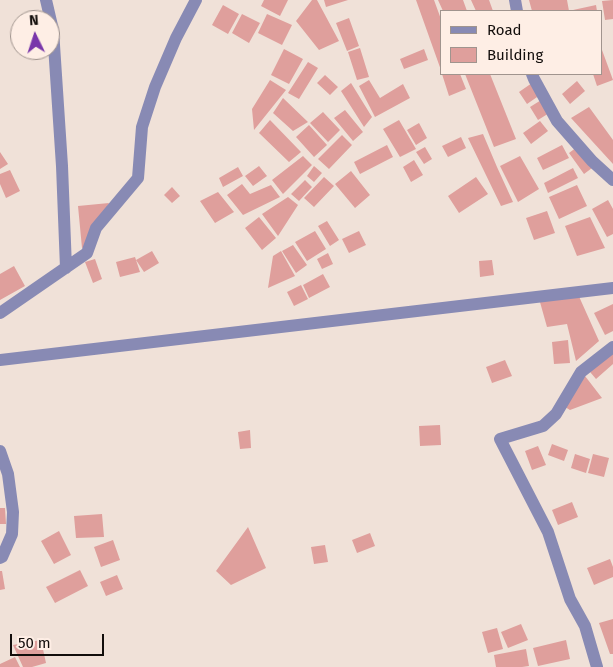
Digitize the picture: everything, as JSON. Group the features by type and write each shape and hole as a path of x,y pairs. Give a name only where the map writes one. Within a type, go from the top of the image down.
{"street":[{"path":"46,0 54,40 66,268"},
{"path":"0,313 87,253 96,228 138,178 142,127 154,87 196,0"},
{"path":"532,75 557,121 592,161 613,180"},
{"path":"0,360 613,288"},
{"path":"596,667 585,626 570,599 548,532 500,439 543,426 556,414 581,372 613,347"},
{"path":"0,451 8,474 13,512 12,534 0,558"}],"building":[{"path":"264,0 288,0 280,16 261,6"},
{"path":"312,0 317,0 339,41 319,50 296,21"},
{"path":"324,0 348,0 326,7"},
{"path":"416,0 434,0 440,16 440,67"},
{"path":"438,0 463,0 467,10 443,10"},
{"path":"471,0 489,0 493,10 476,10"},
{"path":"529,0 567,0 569,10 532,10"},
{"path":"613,0 613,19 605,20 602,1"},
{"path":"223,5 239,14 228,34 212,25"},
{"path":"596,5 597,10 573,10"},
{"path":"242,14 260,23 249,43 232,33"},
{"path":"267,14 292,25 282,45 258,33"},
{"path":"349,18 359,46 347,51 336,23"},
{"path":"360,48 369,77 357,80 348,52"},
{"path":"284,49 303,59 289,84 271,75"},
{"path":"424,49 428,60 404,69 400,59"},
{"path":"603,53 613,80 597,86 593,75 603,75"},
{"path":"308,62 318,68 299,99 288,93"},
{"path":"325,75 338,87 330,95 317,83"},
{"path":"442,75 460,75 466,89 449,96"},
{"path":"465,75 490,75 516,139 494,147"},
{"path":"270,80 286,90 254,130 252,109"},
{"path":"369,80 380,98 403,84 410,98 375,117 359,86"},
{"path":"577,81 585,91 570,104 562,94"},
{"path":"351,83 372,117 364,127 341,91"},
{"path":"532,83 540,95 527,104 519,92"},
{"path":"546,97 554,110 538,120 530,107"},
{"path":"283,98 308,122 293,131 273,113"},
{"path":"589,107 613,140 613,164 571,118"},
{"path":"345,110 363,132 353,141 334,118"},
{"path":"323,112 340,130 328,142 310,123"},
{"path":"270,120 301,152 289,162 259,133"},
{"path":"399,120 416,149 400,157 383,129"},
{"path":"540,121 548,131 531,144 523,133"},
{"path":"419,123 427,138 416,145 407,130"},
{"path":"309,125 327,145 314,157 296,137"},
{"path":"483,134 513,202 501,206 468,138"},
{"path":"342,135 352,145 329,169 318,159"},
{"path":"461,137 466,148 448,157 442,146"},
{"path":"581,144 596,165 584,174 569,153"},
{"path":"387,145 393,157 360,174 354,162"},
{"path":"562,145 569,158 543,170 537,158"},
{"path":"425,147 432,159 424,164 416,152"},
{"path":"0,152 8,164 0,169"},
{"path":"303,156 312,165 283,194 272,180"},
{"path":"520,156 539,189 518,202 500,166"},
{"path":"414,160 423,175 411,182 403,167"},
{"path":"259,166 267,176 253,186 245,176"},
{"path":"314,166 322,173 314,182 307,176"},
{"path":"238,167 243,176 223,187 219,178"},
{"path":"573,168 578,178 548,193 544,183"},
{"path":"10,170 20,191 6,198 0,184 0,174"},
{"path":"351,171 370,195 355,208 335,184"},
{"path":"324,177 334,186 314,207 304,198"},
{"path":"476,177 488,194 459,213 448,196"},
{"path":"305,180 312,187 299,201 291,194"},
{"path":"242,184 250,194 271,185 280,197 243,215 227,195"},
{"path":"577,185 587,206 559,219 549,197"},
{"path":"172,187 180,196 172,203 164,195"},
{"path":"218,192 234,212 215,223 200,201"},
{"path":"288,197 298,205 278,236 262,214"},
{"path":"608,200 613,209 613,234 607,237 592,209"},
{"path":"109,203 87,245 82,248 78,206"},
{"path":"547,211 555,233 534,240 526,218"},
{"path":"259,217 276,238 262,250 245,228"},
{"path":"590,217 605,248 577,256 565,226"},
{"path":"327,221 339,240 330,246 318,226"},
{"path":"315,231 326,249 307,261 295,242"},
{"path":"359,231 366,245 349,253 342,239"},
{"path":"293,245 307,265 296,273 282,251"},
{"path":"152,251 159,263 144,272 136,260"},
{"path":"281,251 295,276 268,288 273,256"},
{"path":"328,253 333,264 322,269 317,259"},
{"path":"135,257 140,272 120,277 116,262"},
{"path":"95,259 102,279 93,283 85,262"},
{"path":"492,260 494,275 480,277 479,261"},
{"path":"14,266 25,286 0,300 0,274"},
{"path":"323,274 330,287 309,298 303,285"},
{"path":"301,285 308,299 294,306 287,292"},
{"path":"577,292 599,341 576,361 567,324 547,327 538,295"},
{"path":"613,304 613,331 605,335 594,313"},
{"path":"568,340 570,363 554,364 552,342"},
{"path":"613,351 613,364 596,379 585,366"},
{"path":"505,360 512,376 492,383 486,367"},
{"path":"585,376 602,398 570,410 565,407"},
{"path":"440,425 441,445 420,446 419,426"},
{"path":"250,430 251,448 240,449 238,432"},
{"path":"552,444 568,450 564,461 548,455"},
{"path":"538,446 546,465 532,470 525,451"},
{"path":"575,454 590,459 586,473 571,468"},
{"path":"593,454 609,458 604,477 588,473"},
{"path":"572,502 578,517 558,525 552,510"},
{"path":"0,508 5,508 6,524 0,524"},
{"path":"102,514 104,537 76,538 74,516"},
{"path":"248,527 266,568 231,585 216,571"},
{"path":"59,531 71,555 54,564 41,541"},
{"path":"370,533 375,546 357,553 352,540"},
{"path":"113,540 120,560 101,567 94,547"},
{"path":"325,545 328,562 314,564 311,547"},
{"path":"610,559 613,567 613,577 594,585 587,568"},
{"path":"80,570 88,586 55,603 46,587"},
{"path":"0,571 2,571 5,589 0,590"},
{"path":"117,575 123,589 106,596 100,582"},
{"path":"613,619 613,654 610,654 599,623"},
{"path":"521,624 528,640 508,648 501,632"},
{"path":"497,628 503,649 488,653 482,632"},
{"path":"41,640 46,663 32,667 23,667 13,645"},
{"path":"566,640 570,659 538,666 533,648"},
{"path":"526,649 529,666 496,667 494,655"},
{"path":"15,657 20,667 0,667 0,664"}]}
